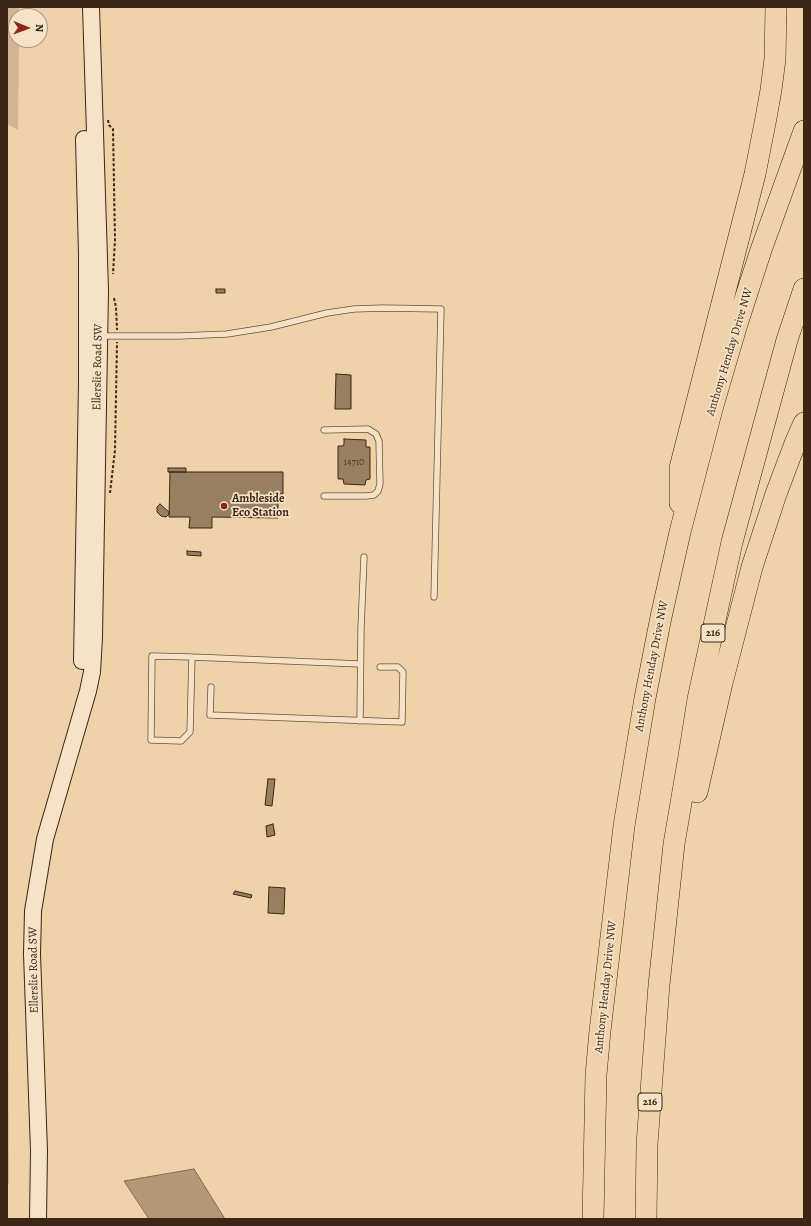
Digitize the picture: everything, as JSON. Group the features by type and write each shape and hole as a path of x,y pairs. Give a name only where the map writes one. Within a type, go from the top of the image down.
{"highway":[{"path":"680,532 680,468 758,160 771,90 775,59 776,7"},
{"name":"Anthony Henday Drive NW","path":"593,1219 596,1075 624,826 645,698 680,532 712,409 737,324 764,242 804,131"},
{"name":"216","path":"646,1219 647,1144 659,985 674,844 698,699 732,542 772,392 804,289"},
{"path":"659,985 701,769 752,566 776,494 804,423"}],"main road":[{"name":"Ellerslie Road SW","path":"38,1219 39,1151 32,954 34,912 45,839 88,691 92,672 94,637 93,336 87,254 80,7"},
{"name":"Ellerslie Road SW","path":"91,7 100,290 93,336"}],"lane":[{"path":"93,336 180,336 227,334 271,327 327,313 354,309 441,309 434,597"},
{"path":"324,430 368,429 376,434 379,441 380,484 378,491 374,495 324,496"},
{"path":"360,720 362,579 364,557"},
{"path":"192,657 190,732 181,741 151,740 152,656 192,657 360,664"},
{"path":"211,687 210,715 402,722 403,672 398,667 380,666"}],"path":[{"path":"109,125 113,129 115,216 113,278"},
{"path":"113,296 116,307 117,325"},
{"path":"110,498 115,455 116,349"}],"shaded area":[{"path":"7,7 19,7 8,8 8,48 19,48 18,130 7,124"},
{"path":"7,836 9,1184 7,1184"},
{"path":"194,1169 225,1219 149,1219 124,1181"}],"building":[{"path":"216,289 225,289 225,293 216,293"},
{"path":"336,374 351,375 351,409 335,409"},
{"path":"344,439 366,440 366,447 370,447 370,479 366,480 365,485 344,484 343,479 338,479 338,446 343,446"},
{"path":"168,468 186,468 186,472 168,472"},
{"name":"Ambleside Eco Station","path":"170,472 283,472 283,494 278,494 278,518 212,517 212,528 189,528 190,517 169,517"},
{"path":"160,504 170,513 166,517 161,516 157,512 157,507"},
{"path":"187,551 201,552 201,556 187,555"},
{"path":"268,779 275,779 272,806 265,805"},
{"path":"273,824 275,835 267,837 266,826"},
{"path":"269,887 285,888 284,914 268,913"},
{"path":"235,891 252,895 251,898 233,894"}],"place":[{"name":"Ambleside Eco Station","path":"224,506"}]}
